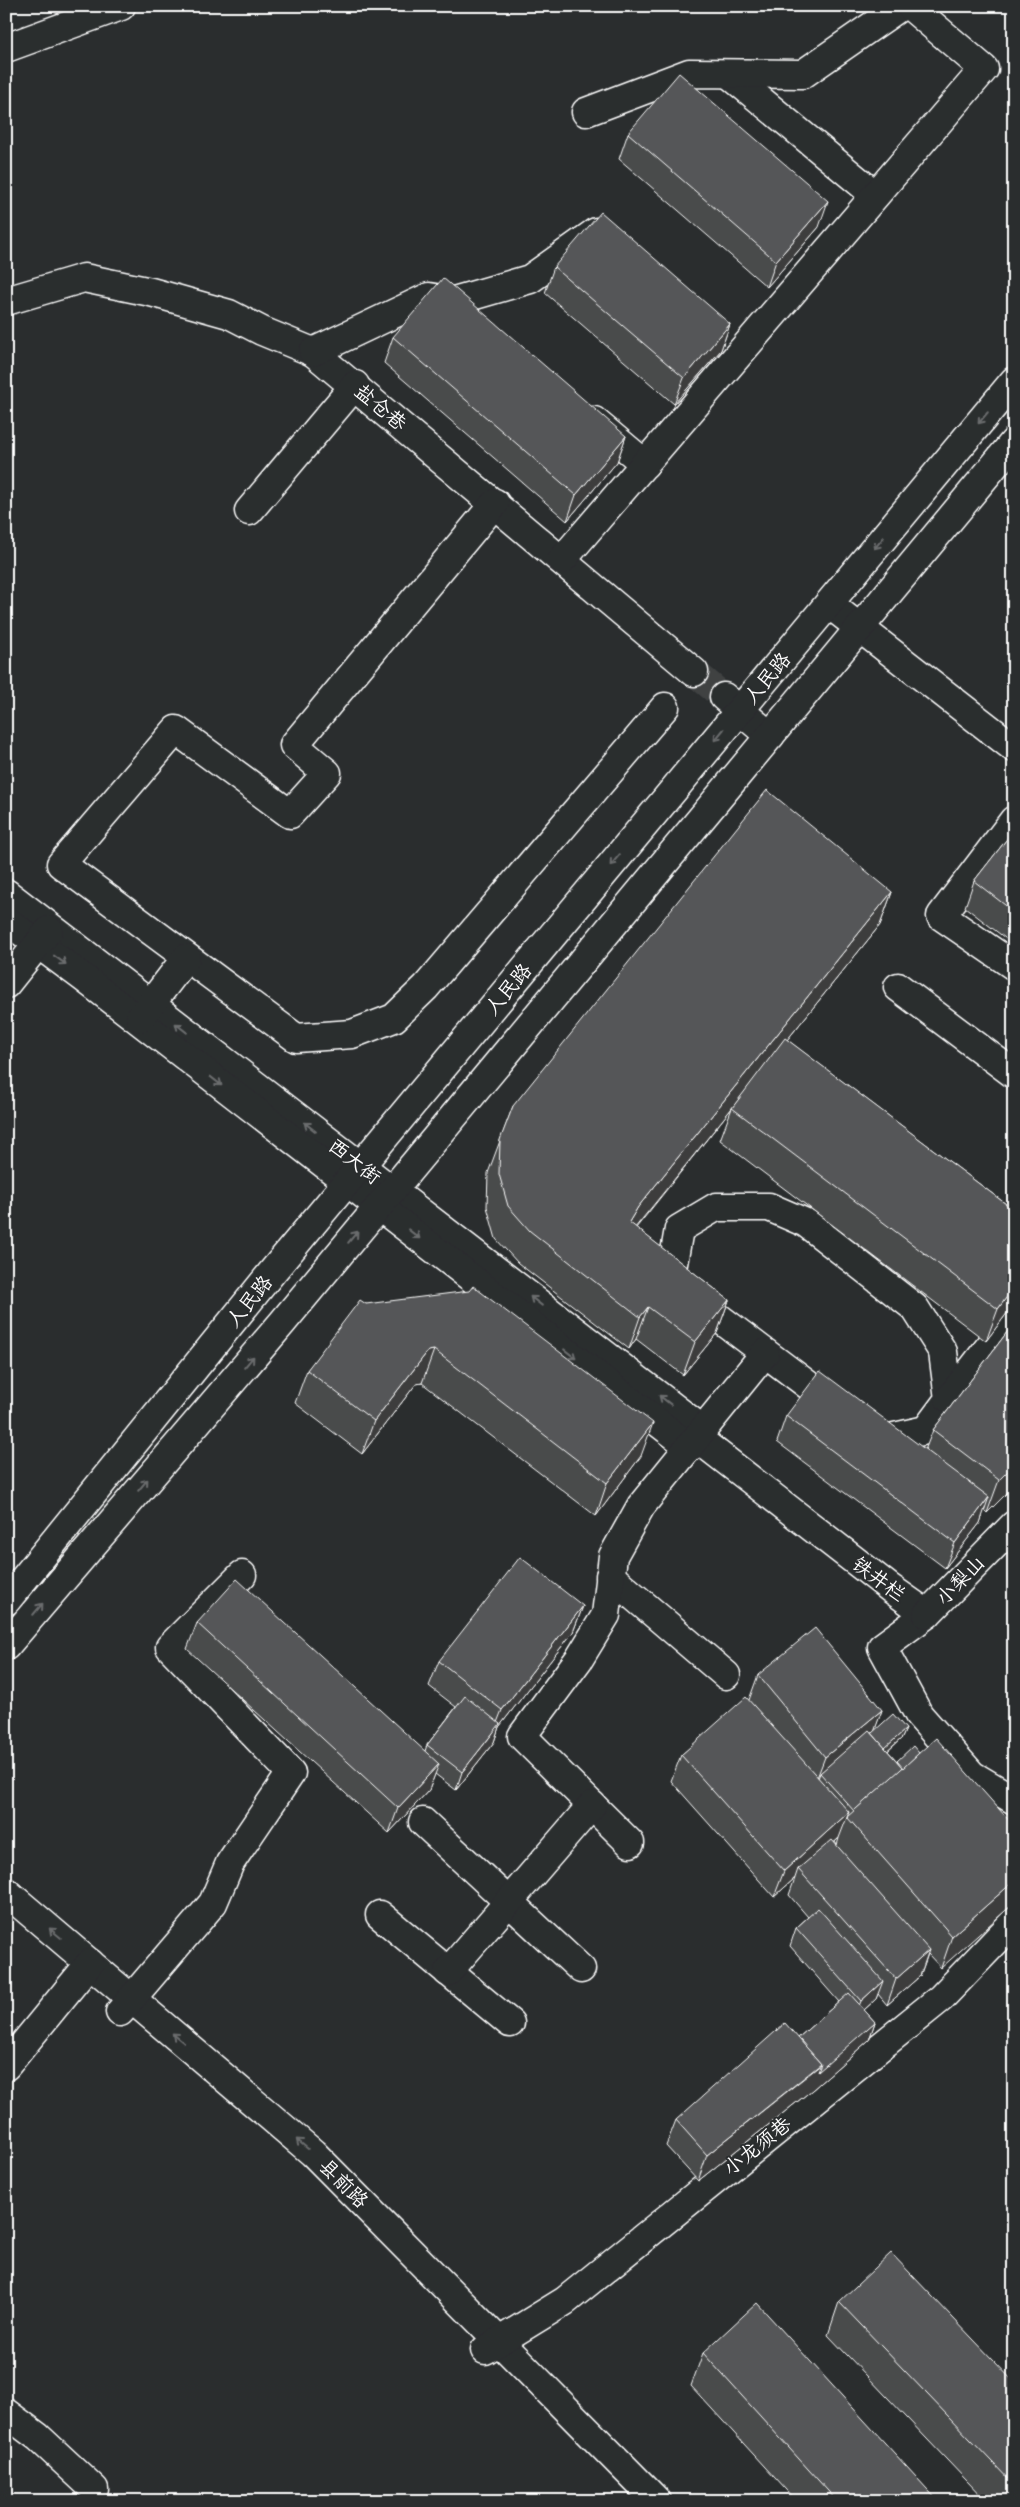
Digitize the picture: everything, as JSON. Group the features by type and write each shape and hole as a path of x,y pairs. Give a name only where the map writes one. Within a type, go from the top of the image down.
{"street":[{"path":"6,48 121,6"},
{"path":"586,112 689,73 803,74 901,6"},
{"path":"562,560 984,69 910,6"},
{"path":"729,74 875,195"},
{"path":"313,352 429,297 454,301 530,279 598,231 613,243"},
{"name":"盐仓巷","path":"6,301 84,278 151,292 229,314 262,331 313,352 355,385 694,672"},
{"path":"454,301 476,320"},
{"path":"720,331 743,350"},
{"name":"人民路","path":"6,1601 354,1174 732,704 829,604 1014,381"},
{"path":"249,511 355,385"},
{"path":"578,408 645,464"},
{"name":"人民路","path":"6,1646 386,1198 1014,442"},
{"path":"495,503 294,745 328,774 290,814 176,730 61,864 296,1038 352,1034 394,1018 426,987 664,707"},
{"path":"829,604 1014,748"},
{"path":"732,704 770,736"},
{"path":"1014,820 941,916 1014,966"},
{"name":"西大街","path":"6,893 45,936 697,1438"},
{"name":"西大街","path":"6,920 45,936"},
{"path":"6,984 45,936"},
{"path":"144,1012 186,958"},
{"path":"898,987 1014,1074"},
{"path":"949,1399 943,1352 915,1308 806,1223 769,1207 716,1207 679,1229 670,1281 881,1440 926,1430 1014,1316"},
{"path":"630,1843 522,1736 580,1659 606,1615 613,1556 641,1506 765,1353"},
{"name":"铁井栏","path":"697,1438 890,1588 927,1614 882,1647 919,1715 972,1775 1014,1800"},
{"name":"小梨山","path":"927,1614 1014,1525"},
{"path":"126,2005 213,1903 230,1863 291,1773 170,1647 242,1575"},
{"path":"610,1576 726,1676"},
{"path":"448,1972 592,1805"},
{"path":"423,1822 581,1969"},
{"name":"县前路","path":"6,1892 84,1970 126,2005 312,2177 657,2501"},
{"path":"380,1915 510,2023"},
{"name":"县前路","path":"6,1917 84,1970"},
{"name":"小龙须巷","path":"492,2345 564,2301 941,1998 1014,1922"},
{"path":"6,2066 84,1970"},
{"name":"县前路","path":"492,2345 634,2501"},
{"path":"6,2413 38,2437 94,2488"}],"building":[{"path":"679,73 828,201 776,261 628,133"},
{"path":"601,212 730,324 684,378 554,267"},
{"path":"443,278 626,436 576,495 393,337"},
{"path":"767,790 892,892 638,1207 629,1222 729,1300 695,1342 648,1307 640,1317 530,1231 508,1206 499,1174 500,1140 513,1106"},
{"path":"1014,830 1014,912 974,881"},
{"path":"785,1038 1014,1210 1014,1287 998,1309 732,1108"},
{"path":"473,1286 653,1423 607,1483 434,1350 428,1351 374,1421 307,1370 360,1300 366,1304 469,1291"},
{"path":"1014,1323 1014,1465 999,1480 933,1430"},
{"path":"820,1371 989,1497 955,1543 786,1416"},
{"path":"520,1557 583,1606 502,1710 439,1661"},
{"path":"237,1579 439,1764 398,1808 197,1623"},
{"path":"815,1628 882,1710 825,1757 758,1675"},
{"path":"465,1696 500,1724 462,1772 427,1745"},
{"path":"746,1697 849,1812 784,1871 681,1755"},
{"path":"893,1714 906,1729 885,1748 872,1733"},
{"path":"869,1730 903,1768 854,1811 820,1773"},
{"path":"936,1738 1014,1826 1014,1881 952,1936 847,1817"},
{"path":"913,1746 919,1753 903,1768 897,1761"},
{"path":"832,1840 929,1950 896,1979 798,1869"},
{"path":"818,1908 883,1981 861,2001 796,1928"},
{"path":"849,1993 875,2022 818,2072 821,2064 798,2038"},
{"path":"785,2023 821,2064 707,2155 676,2120"},
{"path":"891,2253 1014,2382 1014,2485 839,2302"},
{"path":"757,2303 938,2501 837,2501 703,2353"}],"tunnel":[{"path":"694,672 724,697"}]}
